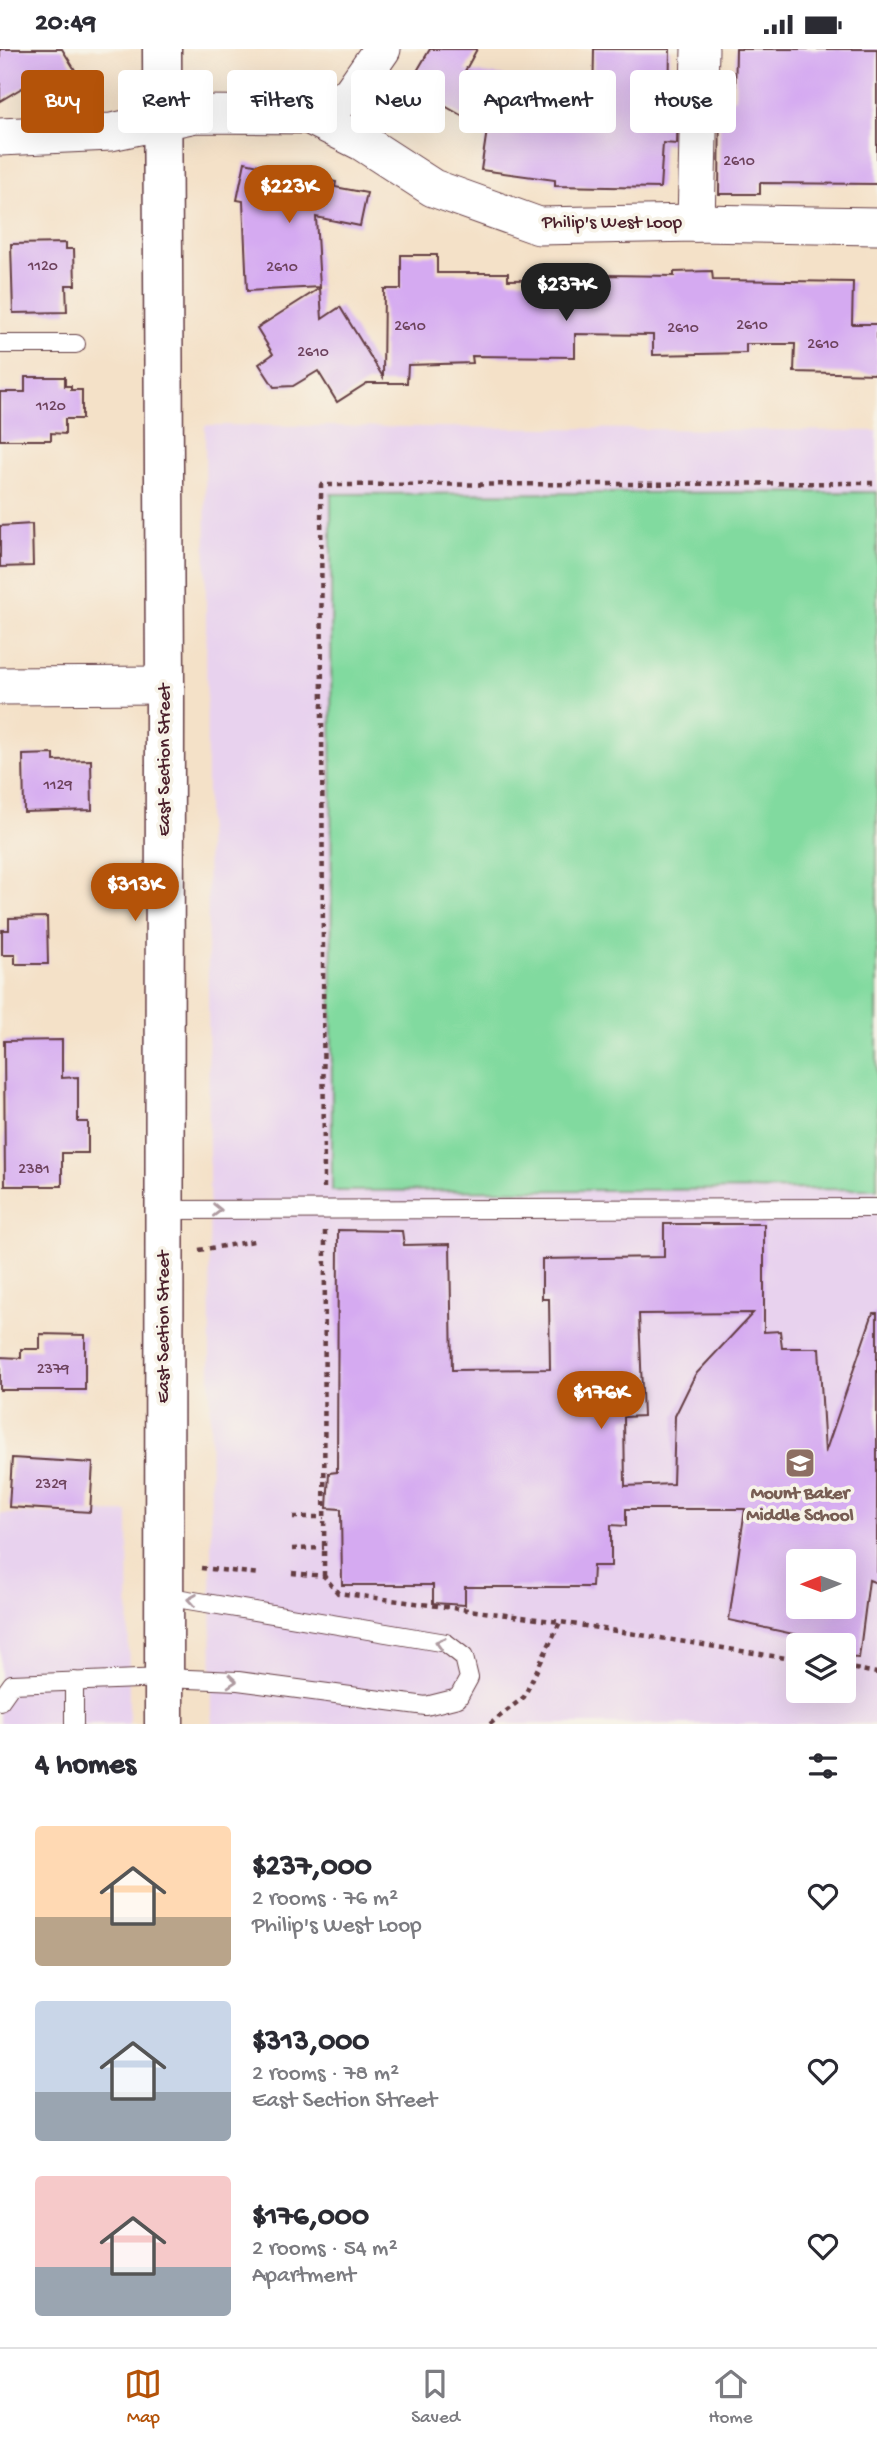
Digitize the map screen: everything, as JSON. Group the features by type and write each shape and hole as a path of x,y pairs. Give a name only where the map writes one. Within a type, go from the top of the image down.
{"street":[{"name":"East Section Street","path":"162,49 162,70"},
{"path":"337,101 350,95 383,49"},
{"path":"696,223 700,49"},
{"name":"Philip's West Loop","path":"337,130 362,142 433,188 539,226 696,223 877,226"},
{"name":"Philip's West Loop","path":"0,137 118,131"},
{"name":"East Section Street","path":"163,133 164,1724"},
{"path":"0,686 165,685"}],"lane":[{"path":"0,344 76,344"},
{"path":"164,1210 877,1208"},
{"path":"0,1701 12,1684 164,1678 238,1681 426,1706 458,1698 468,1678 464,1657 446,1643 164,1596"},
{"path":"74,1681 74,1724"}],"path":[{"path":"786,1658 559,1622 338,1593 324,1576 321,485 877,483"},
{"path":"199,1249 254,1241"},
{"path":"293,1517 324,1517"},
{"path":"292,1549 324,1548"},
{"path":"201,1568 260,1574"},
{"path":"292,1573 324,1576"},
{"path":"490,1724 524,1697 559,1622"},
{"path":"856,1669 877,1672"}],"shaded area":[{"path":"205,425 877,431 877,1724 212,1724"},
{"path":"128,1512 129,1724 0,1724 0,1514"}],"green space":[{"path":"877,492 877,1189 332,1191 331,494"}],"building":[{"path":"0,49 62,49 75,70 21,70 21,88 0,101"},
{"path":"430,49 477,49 466,70 459,70 459,114 445,106 445,70 418,70"},
{"path":"594,49 670,49 670,70 630,70 630,133 677,133 677,144 663,143 660,188 555,186 555,180 481,170 487,133 616,133 616,70 594,70"},
{"path":"736,49 877,49 877,184 760,183 760,194 719,194 720,133 736,133"},
{"path":"245,162 336,182 335,187 367,193 360,226 316,217 320,287 247,291 243,201 237,200"},
{"path":"66,243 66,249 74,249 75,285 66,285 67,312 13,313 11,244"},
{"path":"401,255 437,255 437,273 508,273 508,280 607,279 607,275 674,276 674,272 712,271 713,280 853,282 852,324 877,324 877,374 794,372 795,344 746,344 746,353 653,355 653,335 575,334 575,357 472,356 473,363 408,365 407,383 367,383 337,402 318,371 293,386 274,387 259,364 273,354 257,328 320,288 322,319 340,307 383,377 384,289 401,289"},
{"path":"25,377 65,377 65,386 71,386 71,390 82,390 82,419 65,419 65,434 51,433 51,440 0,440 0,392 25,392"},
{"path":"32,524 33,566 0,567 0,526"},
{"path":"54,754 54,761 91,760 92,810 24,812 23,755"},
{"path":"47,917 48,964 15,964 15,955 2,955 2,930 9,930 9,918"},
{"path":"62,1040 62,1078 78,1077 78,1122 88,1122 88,1153 62,1153 62,1186 5,1186 4,1041"},
{"path":"664,1224 764,1224 764,1332 780,1331 782,1348 819,1348 825,1453 873,1313 877,1313 877,1583 869,1580 859,1658 856,1658 856,1633 789,1633 729,1620 745,1509 626,1509 626,1526 611,1525 611,1566 593,1566 592,1587 465,1587 465,1605 433,1603 433,1585 342,1585 341,1509 327,1508 329,1473 337,1472 338,1230 402,1231 404,1245 450,1244 452,1370 550,1369 549,1299 542,1299 542,1259 664,1257","holes":["753,1313 695,1375 675,1416 673,1484 625,1486 624,1417 643,1416 639,1314"]},
{"path":"40,1334 85,1335 85,1390 0,1390 0,1357 21,1358 21,1349 40,1349"},
{"path":"12,1458 93,1463 90,1512 9,1507"}],"place":[{"name":"Mount Baker Middle School","path":"800,1463"}]}
